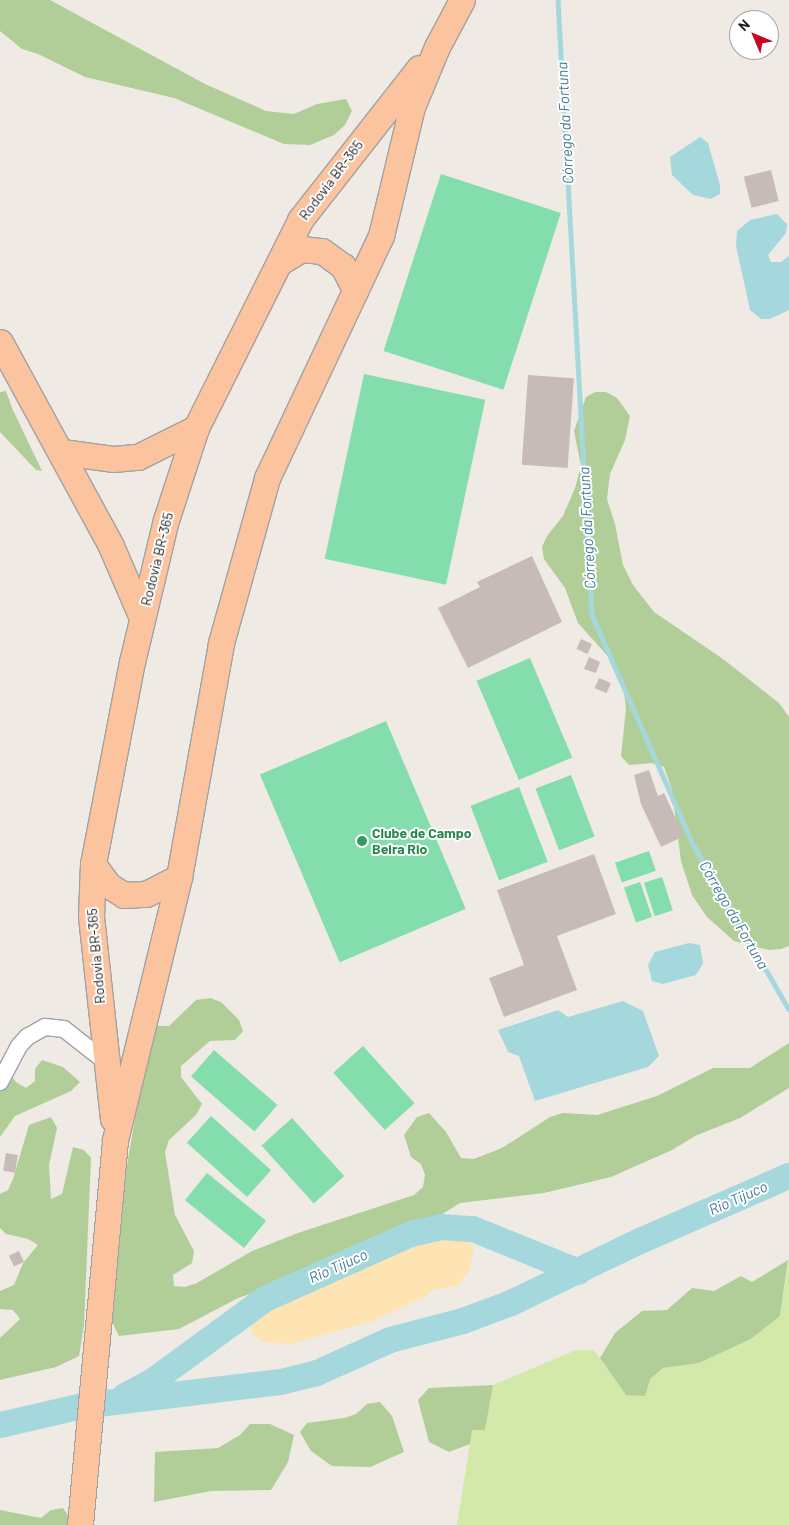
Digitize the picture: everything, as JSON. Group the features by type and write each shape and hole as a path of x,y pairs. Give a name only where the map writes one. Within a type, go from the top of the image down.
{"main road":[{"name":"Rodovia BR-365","path":"80,1525 115,1140 179,877 220,643 248,538 267,478 381,236 412,107 437,47 462,0"},
{"name":"Rodovia BR-365","path":"115,1140 92,916 93,864 142,618 165,523 196,428 310,206 437,47"},
{"path":"280,262 302,249 322,251 343,266 355,290"},
{"path":"0,342 62,452 111,546 142,618"},
{"path":"62,452 113,459 138,457 196,428"},
{"path":"93,864 108,885 124,895 146,894 179,877"}],"street":[{"path":"0,1082 12,1057 23,1042 45,1027 64,1029 106,1062"}],"green space":[{"path":"0,0 50,0 205,84 266,111 294,114 317,104 346,99 352,111 345,125 334,135 310,145 284,144 174,98 85,77 38,54 22,49 0,31"},
{"path":"441,174 561,213 503,390 384,351"},
{"path":"364,374 485,400 446,585 325,559"},
{"path":"6,391 12,408 42,471 36,470 0,432 0,392"},
{"path":"595,392 606,392 617,398 630,416 625,440 610,474 607,499 615,524 623,565 633,585 654,612 723,659 779,703 789,717 789,946 781,949 769,950 734,941 707,917 692,895 681,861 672,790 664,767 652,763 629,765 621,756 626,709 623,682 612,661 578,623 565,588 544,559 542,547 547,536 563,516 575,488 581,466 574,431 586,397"},
{"path":"530,658 572,757 519,780 477,681"},
{"name":"Clube de Campo Beira Rio","path":"386,721 466,909 340,962 260,775"},
{"path":"571,775 595,837 559,850 536,789"},
{"path":"519,787 548,862 499,880 470,806"},
{"path":"649,851 656,871 622,883 615,863"},
{"path":"662,877 673,910 655,916 644,883"},
{"path":"640,882 652,917 636,923 624,888"},
{"path":"210,998 221,1002 239,1020 243,1031 235,1040 210,1041 181,1066 181,1077 202,1104 196,1115 169,1140 165,1152 175,1215 194,1251 192,1263 173,1275 174,1286 185,1287 197,1283 252,1251 298,1233 414,1195 423,1187 425,1175 421,1164 411,1157 404,1135 417,1117 429,1113 446,1132 461,1158 474,1159 502,1148 550,1117 563,1113 597,1115 657,1096 713,1068 750,1068 789,1043 789,1088 740,1118 695,1136 672,1150 611,1177 544,1193 460,1203 418,1229 324,1269 238,1298 179,1329 119,1336 112,1322 111,1298 121,1202 149,1033 158,1026 169,1026 196,1000"},
{"path":"363,1046 415,1103 385,1130 333,1073"},
{"path":"214,1050 277,1105 254,1132 191,1076"},
{"path":"42,1060 63,1067 80,1082 71,1091 15,1116 0,1137 0,1092 8,1072 16,1082 26,1088 35,1081 35,1069"},
{"path":"211,1116 271,1170 247,1197 187,1143"},
{"path":"51,1117 57,1128 49,1165 51,1199 62,1194 73,1147 84,1150 91,1158 84,1325 79,1356 56,1367 0,1380 0,1338 20,1319 13,1310 0,1309 0,1291 14,1285 23,1263 38,1245 28,1239 6,1234 0,1228 0,1194 8,1190 13,1179 29,1125"},
{"path":"292,1118 344,1176 314,1203 262,1145"},
{"path":"207,1173 266,1221 244,1248 185,1200"},
{"path":"789,1259 789,1525 457,1525 472,1430 485,1430 493,1385 576,1350 594,1350 626,1395 663,1368 699,1363 751,1339 780,1316"},
{"path":"788,1260 780,1316 751,1339 699,1363 663,1368 650,1379 645,1396 626,1395 600,1358 615,1333 642,1311 667,1310 692,1288 714,1291 741,1276 752,1282"},
{"path":"493,1385 485,1430 472,1430 470,1444 449,1452 429,1442 418,1400 429,1388"},
{"path":"380,1402 392,1416 404,1452 370,1467 332,1466 311,1451 300,1432 307,1423 344,1418 356,1414 367,1404"},
{"path":"250,1424 270,1424 294,1435 288,1462 271,1490 211,1491 154,1502 155,1452 218,1448 240,1435"},
{"path":"63,1508 69,1517 69,1525 0,1525 0,1510 41,1518 51,1510"}],"sand":[{"path":"449,1234 466,1238 474,1247 469,1271 457,1286 432,1290 423,1298 370,1322 291,1344 262,1342 252,1334 249,1318 264,1308 399,1243 422,1236"}],"water":[{"path":"700,137 708,143 720,185 720,194 711,199 693,195 672,175 670,157"},
{"path":"777,214 787,224 786,233 768,255 771,262 781,262 789,256 789,310 770,319 761,319 750,310 736,246 737,231 750,220"},
{"path":"689,943 700,945 703,963 696,975 663,984 652,981 648,965 655,952"},
{"path":"623,1001 643,1011 659,1056 648,1067 535,1101 519,1056 508,1052 498,1030 558,1010 568,1017"}],"building":[{"path":"771,170 779,201 752,208 744,177"},
{"path":"528,375 574,378 568,468 522,465"},
{"path":"532,556 562,622 468,668 438,608 480,587 477,582"},
{"path":"581,639 592,644 587,654 577,649"},
{"path":"589,657 600,662 596,673 584,669"},
{"path":"599,678 611,683 607,693 595,688"},
{"path":"649,770 658,796 664,793 684,836 661,847 641,804 634,775"},
{"path":"594,854 616,914 557,936 577,990 504,1017 489,978 524,965 497,890"},
{"path":"6,1153 18,1155 15,1173 3,1171"},
{"path":"19,1251 24,1262 14,1266 9,1255"}],"waterway":[{"name":"Córrego da Fortuna","path":"558,0 592,615 692,842 789,1009"},
{"name":"Rio Tijuco","path":"0,1425 82,1406 281,1382 317,1373 390,1340 463,1321 511,1303 640,1241 789,1176"},
{"name":"Rio Tijuco","path":"125,1396 153,1381 265,1299 411,1234 441,1227 473,1229 579,1272"}],"place":[{"name":"Clube de Campo Beira Rio","path":"362,841"}]}
